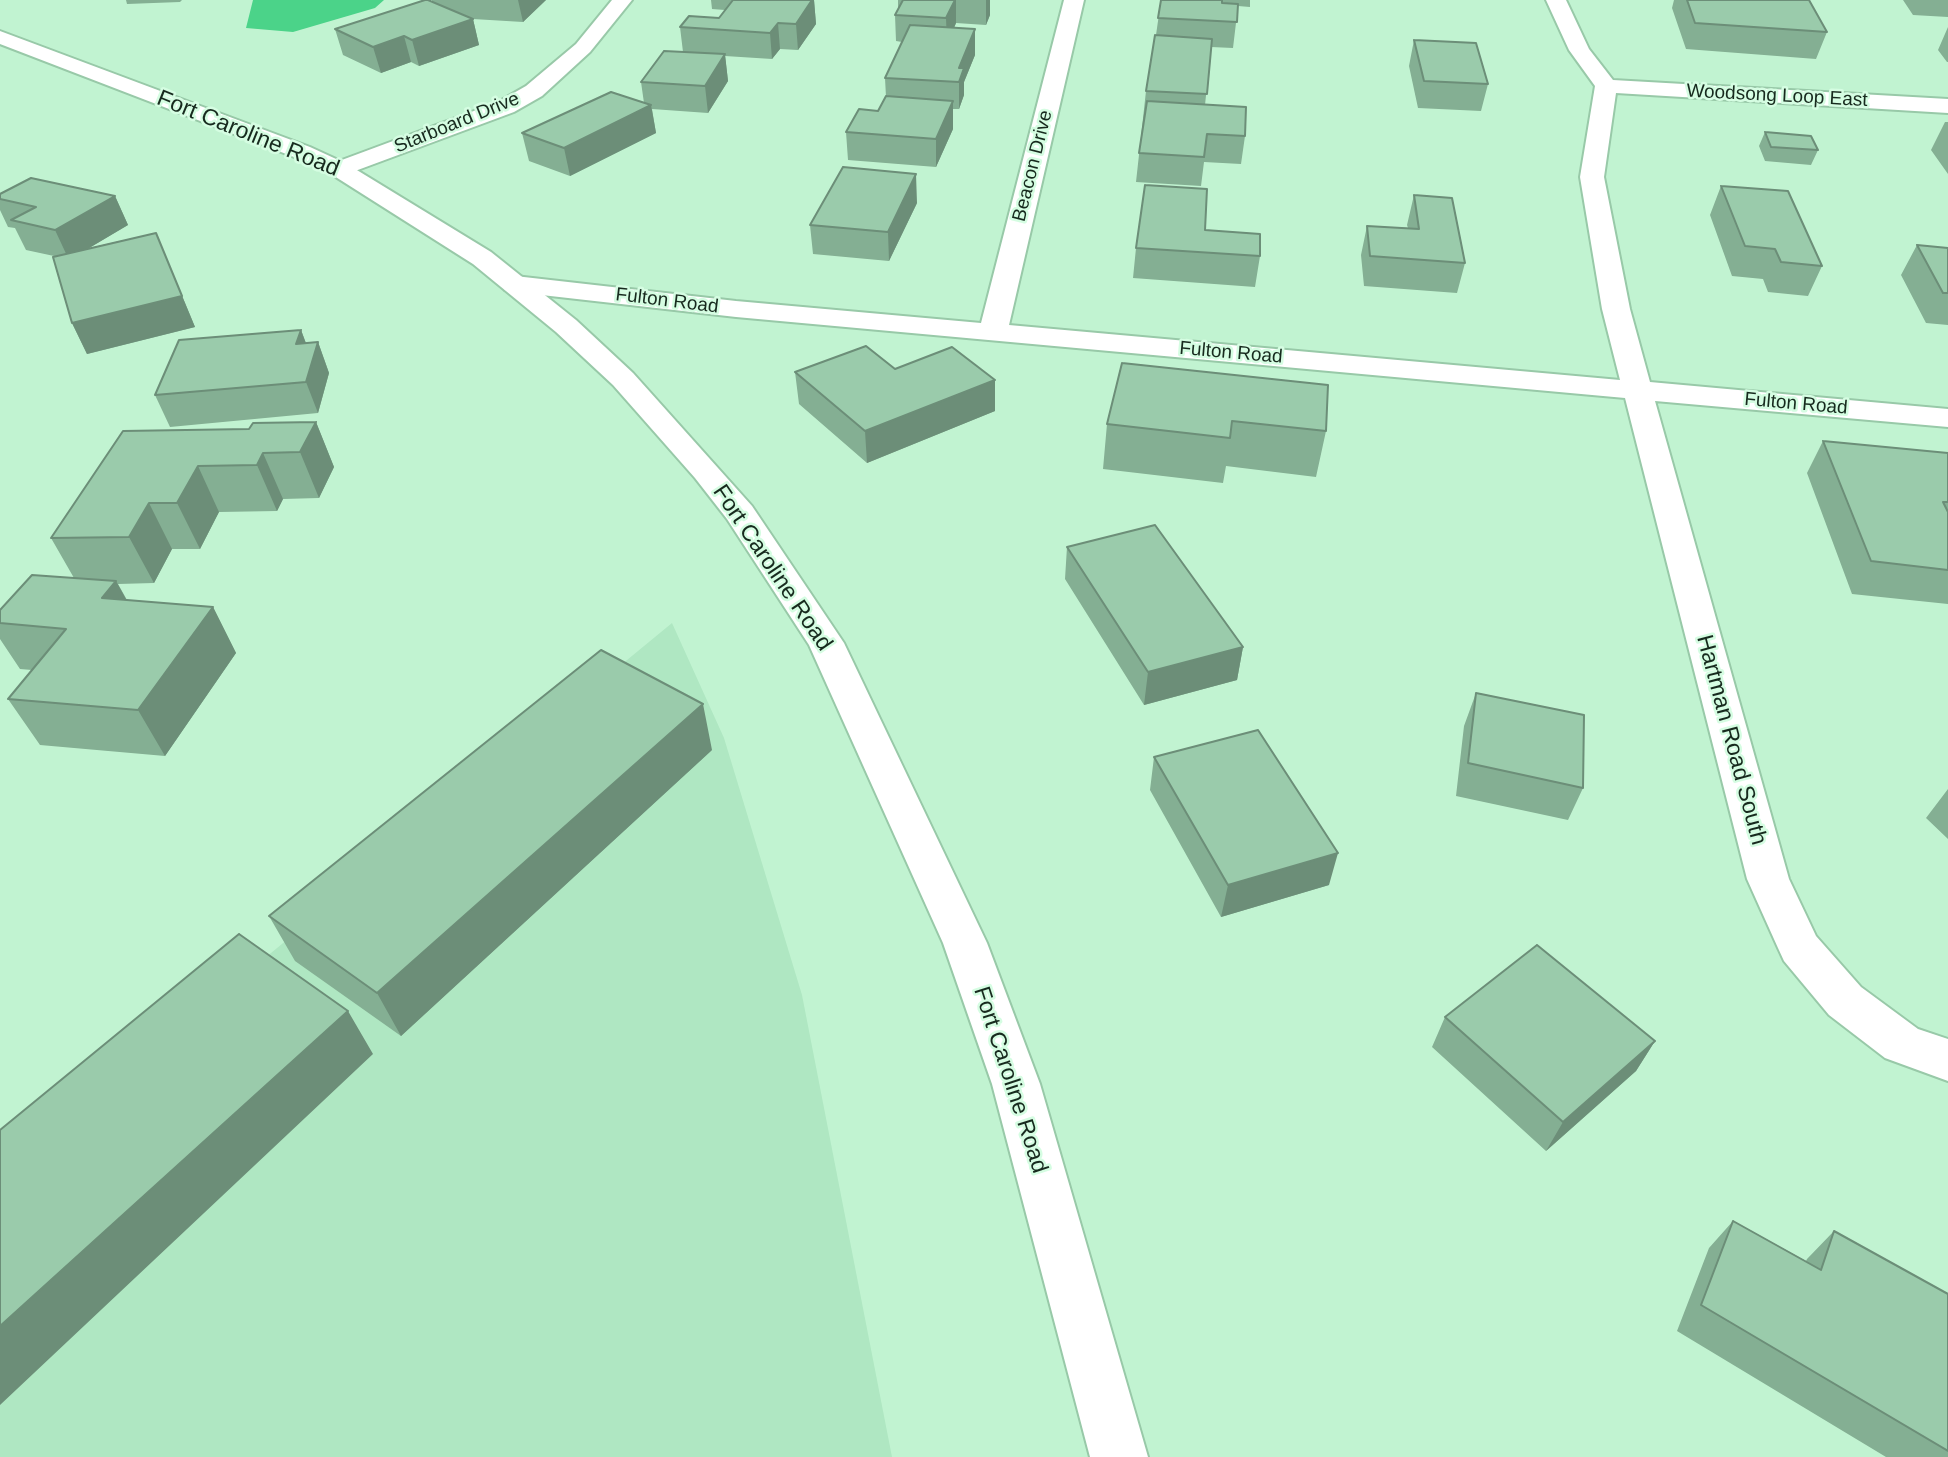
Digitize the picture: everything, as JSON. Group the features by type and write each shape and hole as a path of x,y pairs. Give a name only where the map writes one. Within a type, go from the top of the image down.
{"street":[{"name":"Starboard Drive","path":"339,169 506,107 534,91 583,48 622,0"},
{"name":"Beacon Drive","path":"992,332 1074,0"},
{"path":"1556,0 1579,50 1606,86"},
{"name":"Fort Caroline Road","path":"0,37 302,152 339,169 482,258 566,326 623,379 740,513 826,643 965,943 1016,1084 1119,1457"},
{"name":"Woodsong Loop East","path":"1606,86 1948,106"},
{"name":"Hartman Road South","path":"1606,86 1592,177 1616,309 1768,879 1800,948 1845,1001 1902,1044 1948,1060"},
{"name":"Fulton Road","path":"515,284 736,310 1948,418"}],"shaded area":[{"path":"253,0 384,0 375,8 293,32 246,28"},
{"path":"672,623 724,738 802,995 892,1457 0,1457 0,1176"}],"building":[{"path":"425,0 473,19 412,40 404,36 373,47 335,29"},
{"path":"733,0 812,0 796,24 778,23 770,33 680,27 689,16 719,18"},
{"path":"903,0 955,0 946,18 895,15"},
{"path":"1161,0 1222,0 1222,3 1238,4 1237,22 1158,18"},
{"path":"1687,0 1809,0 1827,32 1695,23"},
{"path":"910,25 975,29 959,68 964,68 959,82 885,78"},
{"path":"1155,35 1212,39 1207,94 1146,91"},
{"path":"1414,40 1476,43 1488,84 1424,81"},
{"path":"664,51 725,54 705,86 641,82"},
{"path":"611,92 651,105 564,148 522,133"},
{"path":"886,96 953,101 936,139 846,132 859,109 878,111"},
{"path":"1147,101 1246,107 1245,136 1207,134 1204,157 1139,153"},
{"path":"1765,132 1811,136 1818,150 1771,147"},
{"path":"843,167 916,174 888,232 810,225"},
{"path":"31,178 115,196 55,230 11,220 36,207 0,199 0,194"},
{"path":"1145,185 1207,189 1205,230 1260,234 1260,256 1136,248"},
{"path":"1721,186 1788,191 1822,266 1781,262 1775,249 1745,246"},
{"path":"1414,195 1452,198 1465,263 1370,256 1367,226 1419,229"},
{"path":"156,233 182,296 72,323 53,257"},
{"path":"1917,245 1948,248 1948,293 1943,293"},
{"path":"301,330 296,344 318,342 306,382 155,395 179,340"},
{"path":"866,346 895,369 952,347 995,380 865,431 795,372"},
{"path":"1122,363 1328,385 1326,431 1232,421 1230,438 1107,424"},
{"path":"316,422 300,452 263,453 257,465 198,466 177,503 149,503 129,537 51,538 123,431 249,429 253,423"},
{"path":"1823,441 1948,453 1948,502 1943,502 1948,512 1948,570 1871,561"},
{"path":"1155,525 1243,647 1148,672 1067,547"},
{"path":"32,575 116,581 102,598 213,607 138,710 8,699 66,629 0,623 0,610"},
{"path":"601,650 703,704 377,993 269,916"},
{"path":"1476,693 1584,715 1583,788 1468,763"},
{"path":"1258,730 1338,853 1228,885 1154,757"},
{"path":"239,934 348,1011 0,1326 0,1130"},
{"path":"1537,945 1655,1041 1563,1122 1445,1017"},
{"path":"1733,1221 1821,1270 1834,1231 1948,1294 1948,1451 1701,1305"}]}
